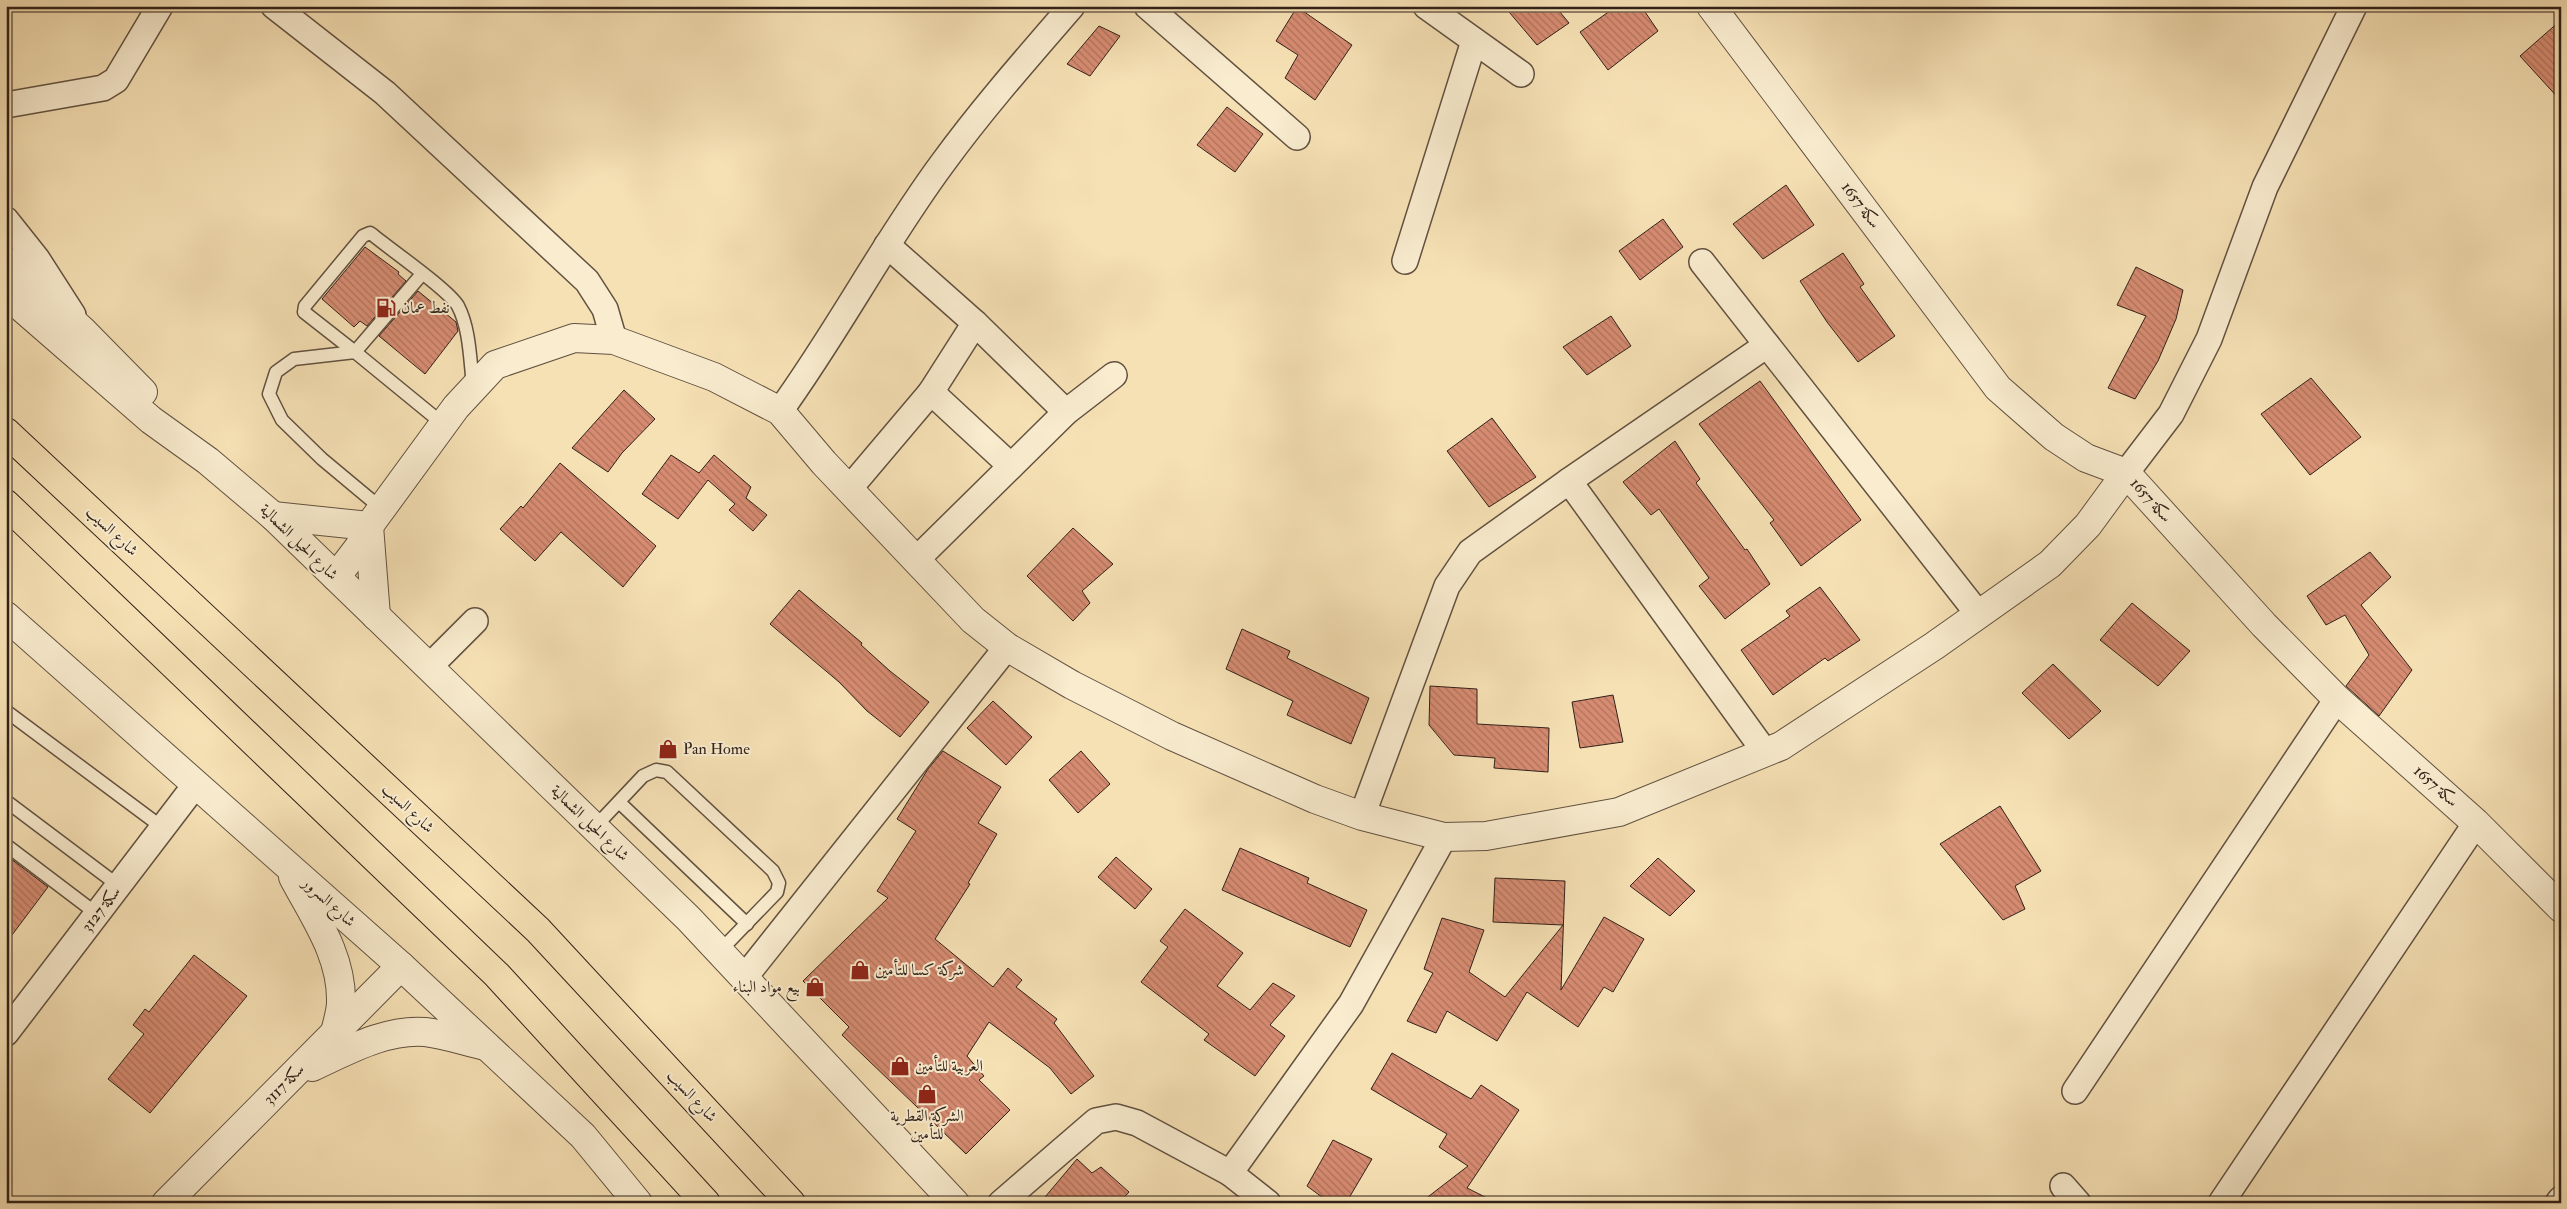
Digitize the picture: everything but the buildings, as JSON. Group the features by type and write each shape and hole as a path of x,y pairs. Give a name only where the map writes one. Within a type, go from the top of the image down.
{"highway":[{"name":"شارع السيب","path":"6,432 538,930 791,1203"},
{"path":"6,504 497,975 706,1203"},
{"path":"679,1173 692,1203"}],"street":[{"path":"6,105 103,88 116,80 160,6"},
{"path":"274,6 385,92 587,281 605,309 614,340"},
{"path":"780,411 815,363 887,245 942,164 1011,76 1072,6"},
{"path":"1147,6 1297,137"},
{"path":"1426,6 1521,74"},
{"name":"سكة 1657","path":"1711,6 1998,388 2054,437 2086,458 2126,473 2264,625 2337,699 2476,823 2561,908"},
{"path":"329,570 359,547 376,518 443,424 495,365 574,338 614,340 714,377 780,411 849,489 973,620 1007,647 1072,685 1172,736 1315,799 1362,816 1444,838 1486,836 1619,812 1780,746 1979,615 2050,564 2088,525 2171,414 2209,339 2265,186 2354,6"},
{"path":"1405,261 1474,41"},
{"path":"6,220 37,259 82,330"},
{"path":"887,245 975,323 1066,412"},
{"name":"شارع الحيل الشمالية","path":"7,262 82,330 208,461"},
{"path":"1702,262 1979,615"},
{"name":"شارع الحيل الشمالية","path":"6,294 151,420 208,461 273,516 720,952 955,1203"},
{"path":"849,489 931,392 975,323"},
{"path":"1362,816 1447,586 1470,552 1568,481 1767,345"},
{"path":"916,560 1066,412 1114,375"},
{"path":"931,392 1011,466"},
{"path":"1568,481 1765,752"},
{"path":"273,516 376,518"},
{"path":"376,518 376,616"},
{"name":"شارع السرور","path":"6,616 401,966 583,1136 638,1203"},
{"path":"429,668 475,621"},
{"path":"744,978 1007,647"},
{"path":"2075,1090 2337,699"},
{"name":"سكة 3127","path":"6,1033 196,784"},
{"path":"2221,1203 2476,823"},
{"path":"1230,1172 1351,1004 1444,838"},
{"path":"285,863 332,950 339,976 341,1004 335,1033"},
{"name":"سكة 3117","path":"166,1203 401,966"},
{"path":"292,1076 345,1050 387,1036 425,1032 487,1046"},
{"path":"1001,1203 1096,1121 1116,1117 1137,1123 1230,1172 1268,1203"},
{"path":"2558,1203 2561,1199"}],"lane":[{"path":"443,424 306,314 304,309 363,236 370,233 458,305 464,323 474,388"},
{"path":"376,518 322,459 282,420 269,394 276,372 294,359 355,352 422,274"},
{"path":"6,711 163,828"},
{"path":"594,828 643,776 656,770 668,772 773,871 779,883 777,892 720,952"},
{"path":"6,802 119,886"},
{"path":"619,802 747,924"},
{"path":"6,845 97,914"}],"place":[{"name":"نفط عمان","path":"386,308"},
{"name":"Pan Home","path":"668,749"},
{"name":"شركة كسا للتأمين","path":"860,970"},
{"name":"بيع مواد البناء","path":"815,987"},
{"name":"العربية للتأمين","path":"900,1066"},
{"name":"الشركة القطرية للتأمين","path":"927,1094"}]}
